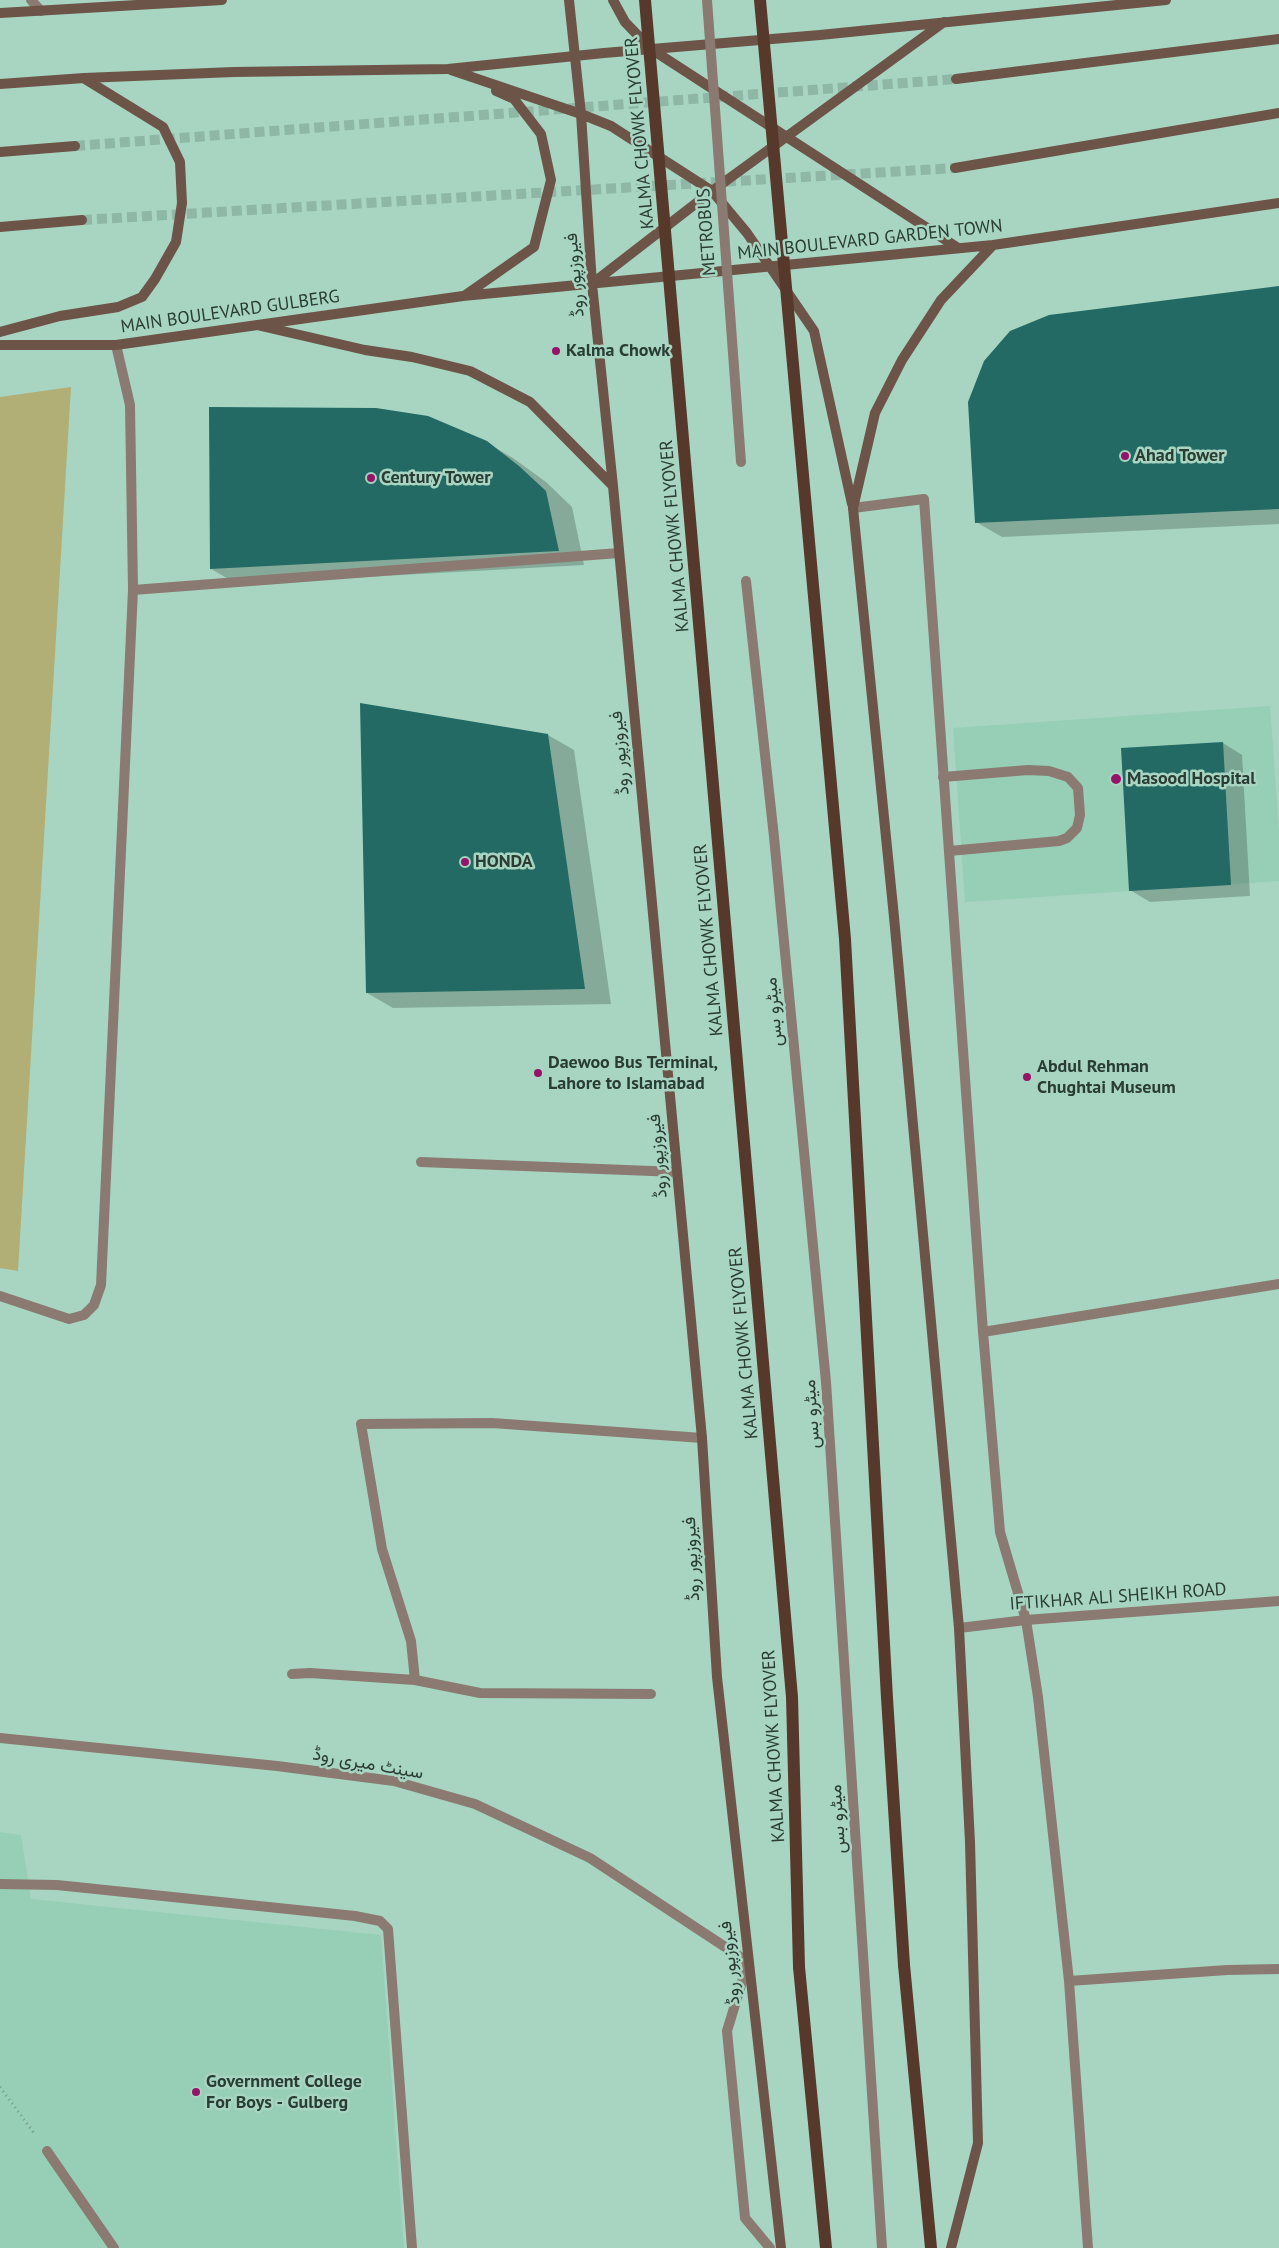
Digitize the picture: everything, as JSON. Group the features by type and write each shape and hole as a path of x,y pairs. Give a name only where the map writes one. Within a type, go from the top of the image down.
{"main road":[{"path":"0,13 222,0"},
{"name":"فیروزپور روڈ","path":"569,0 581,114 592,284 614,486 702,1438 717,1678 781,2248"},
{"path":"613,0 625,22 651,49 958,248"},
{"name":"KALMA CHOWK FLYOVER","path":"646,0 792,1697 799,1967 826,2248"},
{"path":"760,0 845,939 886,1688 904,1965 931,2248"},
{"path":"0,84 84,78 234,72 448,69 820,35 1166,0"},
{"path":"592,284 712,190 945,21"},
{"path":"956,80 1279,39"},
{"path":"448,69 611,126 712,190 747,233 814,331 853,508 894,917 959,1628 970,1842 978,2143 951,2248"},
{"path":"448,69 514,100 541,134 551,180 534,247 463,296"},
{"path":"0,332 60,316 118,307 142,297 155,280 176,242 182,204 180,162 163,127 84,78"},
{"path":"955,168 1279,112"},
{"path":"0,152 75,146"},
{"name":"MAIN BOULEVARD GARDEN TOWN","path":"463,296 993,245 1279,203"},
{"path":"0,227 82,220"},
{"path":"853,508 876,413 902,360 942,300 993,245"},
{"name":"MAIN BOULEVARD GULBERG","path":"0,345 116,345 463,296"},
{"path":"255,325 365,350 412,357 470,371 530,402 614,486"}],"street":[{"path":"31,0 41,11"},
{"name":"METROBUS","path":"707,0 741,462"},
{"path":"0,1296 69,1319 84,1316 94,1304 101,1285 133,590 130,405 116,345"},
{"path":"853,508 924,499 983,1332 1000,1532 1026,1620 1038,1697 1069,1981 1088,2248"},
{"path":"133,590 619,554"},
{"name":"میٹرو بس","path":"746,581 774,837 826,1382 882,2248"},
{"path":"943,777 1028,770 1049,771 1068,777 1078,788 1080,815 1077,828 1067,838 1059,841 949,851"},
{"path":"421,1162 677,1172"},
{"path":"983,1332 1279,1284"},
{"path":"415,1680 411,1641 382,1549 361,1424 492,1423 702,1438"},
{"name":"IFTIKHAR ALI SHEIKH ROAD","path":"959,1628 1026,1620 1279,1601"},
{"path":"292,1674 310,1673 415,1680 480,1693 652,1694"},
{"name":"سینٹ میری روڈ","path":"0,1738 277,1766 394,1781 475,1804 590,1858 748,1962"},
{"path":"0,1884 57,1885 355,1916 380,1921 388,1928 412,2248"},
{"path":"748,1962 726,2030 746,2218 770,2248"},
{"path":"1069,1981 1228,1970 1279,1969"},
{"path":"48,2151 114,2248"}],"path":[{"path":"0,2087 48,2151"}],"shaded area":[{"path":"71,387 18,1271 0,1268 0,397"},
{"name":"Masood Hospital","path":"1270,706 1279,830 1279,881 965,902 953,728"},
{"name":"Government College For Boys - Gulberg","path":"0,1832 21,1835 31,1899 381,1935 404,2248 0,2248"}],"building":[{"name":"Ahad Tower","path":"1279,286 1279,509 975,523 968,402 984,361 1010,331 1049,315"},
{"name":"Century Tower","path":"209,407 376,408 428,416 487,441 519,466 546,491 559,551 210,569"},
{"name":"HONDA","path":"360,703 548,734 585,989 366,993"},
{"path":"1223,742 1231,885 1129,891 1121,748"}],"tunnel":[{"path":"75,146 956,79"},
{"path":"82,220 955,168"}],"place":[{"name":"Kalma Chowk","path":"556,351"},
{"name":"Ahad Tower","path":"1125,456"},
{"name":"Century Tower","path":"371,478"},
{"name":"Masood Hospital","path":"1116,779"},
{"name":"HONDA","path":"465,862"},
{"name":"Daewoo Bus Terminal, Lahore to Islamabad","path":"538,1073"},
{"name":"Abdul Rehman Chughtai Museum","path":"1027,1077"},
{"name":"Government College For Boys - Gulberg","path":"196,2092"}]}
